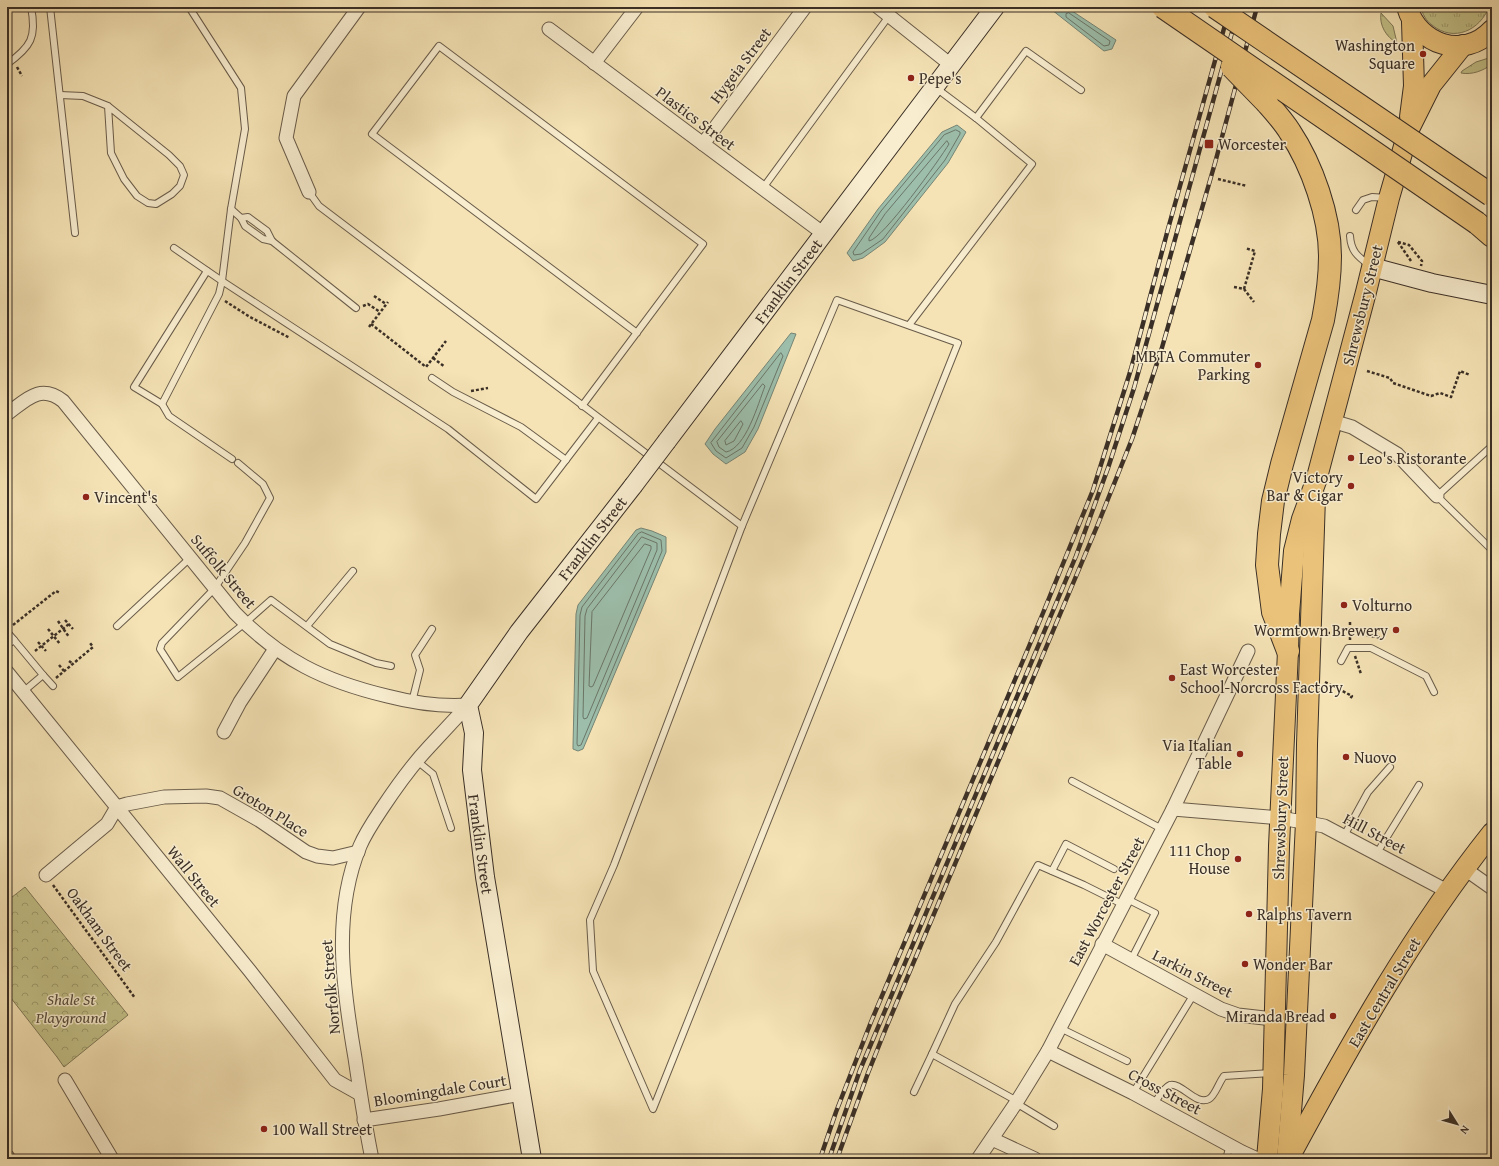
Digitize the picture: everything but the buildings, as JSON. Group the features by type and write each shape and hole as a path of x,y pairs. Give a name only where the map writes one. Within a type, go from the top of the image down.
{"highway":[{"path":"1160,7 1203,42 1251,85 1289,130 1299,148 1317,190 1328,234 1330,256 1327,296 1323,320 1282,464 1269,534 1267,565 1273,612 1288,651"},
{"path":"1163,7 1487,231"},
{"path":"1215,7 1492,196"}],"main road":[{"name":"Franklin Street","path":"532,1159 482,854 472,770 474,733 468,705 518,632 633,486 995,7"},
{"path":"1407,13 1422,33 1434,41 1448,45 1492,40"},
{"name":"Shrewsbury Street","path":"1407,13 1414,86 1409,129"},
{"path":"1467,44 1485,36 1492,30"},
{"name":"Shrewsbury Street","path":"1267,1159 1273,1073 1279,846 1289,614 1294,551 1302,519 1316,481 1372,267 1388,198 1409,129 1431,85 1467,44"},
{"path":"1372,267 1432,283 1492,295"},
{"name":"Shrewsbury Street","path":"1288,1159 1294,1075 1306,822 1307,744 1316,481"},
{"name":"East Central Street","path":"1288,1159 1326,1090 1409,947 1492,833"},
{"path":"1294,1075 1326,1090"}],"street":[{"path":"309,192 286,138 294,96 359,7"},
{"path":"594,62 637,7"},
{"name":"Hygeia Street","path":"703,144 805,7"},
{"path":"878,7 952,65"},
{"name":"Plastics Street","path":"549,29 824,234"},
{"name":"Suffolk Street","path":"7,414 30,398 41,393 51,393 63,401 135,488 214,589 245,623 275,649 296,663 336,681 412,702 450,706 468,705"},
{"path":"1332,421 1352,427 1396,454 1437,496"},
{"path":"224,732 240,702 275,649"},
{"name":"East Worcester Street","path":"978,1159 1048,1051 1173,809 1248,651"},
{"name":"Wall Street","path":"7,672 250,971 335,1080 360,1094"},
{"name":"Norfolk Street","path":"372,1159 364,1120 346,1005 342,967 342,927 348,888 358,852 374,820 428,747 468,705"},
{"name":"Groton Place","path":"117,807 156,797 212,796 220,798 244,810 306,852 327,858 344,856 358,852"},
{"path":"46,875 107,824 117,807"},
{"name":"Hill Street","path":"1173,809 1281,818 1324,826 1449,892"},
{"path":"1465,869 1492,888"},
{"name":"Larkin Street","path":"1102,944 1221,1009 1238,1015 1274,1019"},
{"name":"Cross Street","path":"1048,1051 1134,1093 1230,1146 1255,1158 1267,1159"},
{"path":"66,1080 112,1159"},
{"name":"Bloomingdale Court","path":"364,1120 439,1109 521,1094"},
{"path":"992,1139 1035,1159"}],"lane":[{"path":"7,64 28,47 32,35 33,19 31,7"},
{"path":"50,7 75,233"},
{"path":"162,404 218,297 222,281 230,210 246,129 241,88 189,7"},
{"path":"763,188 889,16"},
{"path":"582,406 637,333 703,244 439,46 372,134 637,333"},
{"path":"976,118 1026,51 1081,90"},
{"path":"909,325 1032,164 976,118 935,87"},
{"path":"60,95 83,96 108,106 169,155 180,166 184,175 180,186 172,194 156,204 148,204 137,196 124,179 111,153 108,106"},
{"path":"309,192 319,206 742,526"},
{"path":"1356,210 1362,200 1372,197 1388,198"},
{"path":"230,210 241,218 245,226 263,239 272,241 356,308"},
{"path":"1350,236 1351,244 1358,257 1372,267"},
{"path":"174,248 448,429 536,499 598,418"},
{"path":"207,271 134,387 162,404 169,416 232,459"},
{"path":"837,300 958,342 653,1110 593,971 590,920 614,865 742,526 837,300"},
{"path":"432,378 454,392 521,427 566,460"},
{"path":"1492,446 1437,496 1492,550"},
{"path":"238,463 263,484 270,498 245,543 214,589 162,643 160,649 172,670 178,677 271,600 330,644 376,663 391,666"},
{"path":"117,626 190,558"},
{"path":"307,626 353,571"},
{"path":"412,702 420,670 415,655 432,629"},
{"path":"7,632 52,684"},
{"path":"7,645 14,640"},
{"path":"1340,661 1348,648 1371,648 1426,676 1434,692"},
{"path":"24,692 43,675"},
{"path":"417,761 433,774 451,828"},
{"path":"1344,836 1368,792 1390,767"},
{"path":"1072,781 1162,829"},
{"path":"1377,853 1419,785"},
{"path":"1052,871 1066,844 1114,869"},
{"path":"914,1092 955,1004 996,942 1038,865 1125,902 1155,913 1131,960"},
{"path":"1134,1093 1194,994"},
{"path":"1060,1028 1127,1061"},
{"path":"932,1054 1016,1102 1054,1126"},
{"path":"1154,1104 1163,1091 1169,1086 1174,1085 1197,1099 1204,1100 1210,1099 1224,1076 1273,1073"},
{"path":"1226,1159 1230,1146"}],"path":[{"path":"16,67 22,76"},
{"path":"1218,179 1247,186"},
{"path":"1413,264 1398,242 1409,245 1422,261 1420,268 1417,266"},
{"path":"1244,289 1255,250 1245,248"},
{"path":"1234,287 1244,289 1254,302"},
{"path":"374,296 387,303 370,325 426,367 446,342"},
{"path":"218,297 250,317 294,340"},
{"path":"368,304 380,312"},
{"path":"433,358 445,367"},
{"path":"1367,371 1390,378 1393,383 1431,396 1440,393 1451,397 1460,372 1470,375"},
{"path":"7,632 16,622 56,591 60,593"},
{"path":"65,620 73,629"},
{"path":"58,621 69,637"},
{"path":"1350,622 1350,640"},
{"path":"28,656 69,624"},
{"path":"48,629 60,644"},
{"path":"1326,633 1350,633 1383,638"},
{"path":"38,642 46,651"},
{"path":"52,684 64,671 93,647 90,643"},
{"path":"1354,654 1361,674"},
{"path":"69,661 73,664"},
{"path":"59,665 64,671"},
{"path":"1324,682 1352,696 1350,699"},
{"name":"Oakham Street","path":"46,875 135,998"}],"green space":[{"path":"1420,7 1489,7 1485,15 1473,28 1457,33 1449,33 1432,25 1426,19"},
{"path":"1381,13 1393,26 1397,43 1384,30 1381,22"},
{"path":"1492,57 1492,64 1485,69 1473,73 1461,73 1476,62"},
{"name":"Shale St Playground","path":"25,887 128,1015 64,1067 7,993 7,901"}],"water":[{"path":"1053,7 1066,7 1116,40 1112,49 1104,51 1052,10"},
{"path":"957,125 966,132 948,163 885,242 863,258 853,261 847,253 878,209 942,132"},
{"path":"791,333 796,334 758,429 745,452 726,464 713,454 705,444 715,429"},
{"path":"641,528 666,537 666,552 583,749 578,751 573,749 573,746 576,614 578,605 636,530"}],"railway":[{"path":"820,1159 836,1112 871,1022 1043,613 1093,490 1131,369 1168,229 1230,7"},
{"path":"829,1159 860,1070 1076,556 1108,468 1134,388 1239,7"},
{"path":"837,1159 886,1028 1098,524 1132,439 1161,351 1215,163 1257,7"}],"place":[{"name":"Washington Square","path":"1423,54"},
{"name":"Pepe's","path":"911,78"},
{"name":"Worcester","path":"1209,144"},
{"name":"MBTA Commuter Parking","path":"1258,365"},
{"name":"Leo's Ristorante","path":"1351,458"},
{"name":"Victory Bar & Cigar","path":"1351,486"},
{"name":"Vincent's","path":"86,497"},
{"name":"Volturno","path":"1344,605"},
{"name":"Wormtown Brewery","path":"1396,630"},
{"name":"East Worcester School-Norcross Factory","path":"1172,678"},
{"name":"Via Italian Table","path":"1240,754"},
{"name":"Nuovo","path":"1346,757"},
{"name":"111 Chop House","path":"1238,859"},
{"name":"Ralphs Tavern","path":"1249,914"},
{"name":"Wonder Bar","path":"1245,964"},
{"name":"Miranda Bread","path":"1333,1016"},
{"name":"100 Wall Street","path":"264,1129"}]}
